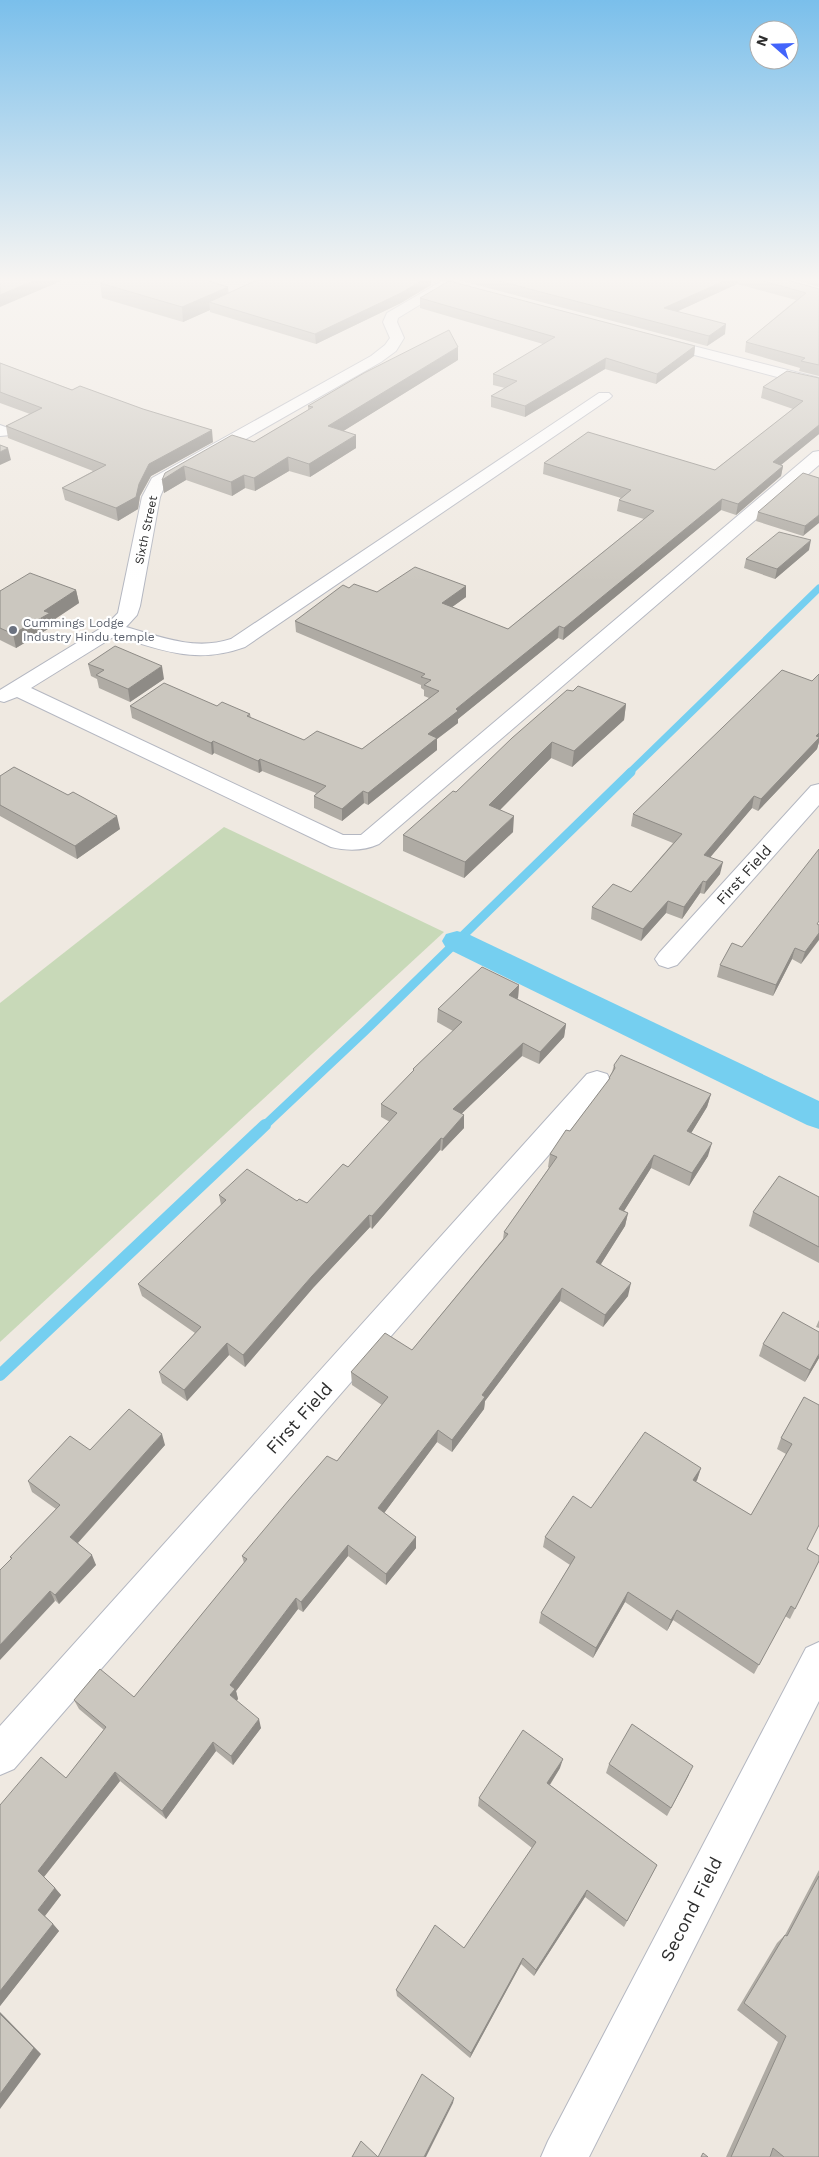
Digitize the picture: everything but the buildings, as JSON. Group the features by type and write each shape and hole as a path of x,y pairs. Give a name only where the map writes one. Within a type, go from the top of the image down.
{"street":[{"name":"Sixth Street","path":"8,694 114,629 127,615 133,598 151,498 158,482 172,472 337,381"},
{"path":"114,629 196,651 221,649 238,643 604,396"},
{"path":"8,694 339,842 364,842 371,839 819,456"},
{"name":"First Field","path":"668,959 819,791"},
{"name":"First Field","path":"0,1755 598,1081"},
{"name":"Second Field","path":"564,2157 819,1661"}],"green space":[{"path":"224,827 444,932 0,1342 0,1003"}],"waterway":[{"path":"629,773 819,588"},
{"path":"263,1127 366,1030 631,772"},
{"path":"457,941 819,1116"},
{"path":"0,1375 265,1125"}],"place":[{"name":"Cummings Lodge Industry Hindu temple","path":"13,630"}]}
